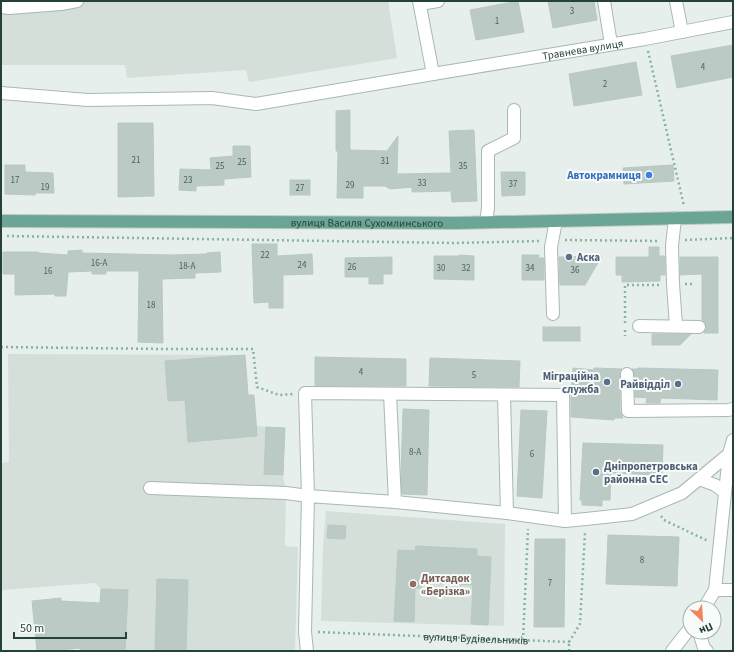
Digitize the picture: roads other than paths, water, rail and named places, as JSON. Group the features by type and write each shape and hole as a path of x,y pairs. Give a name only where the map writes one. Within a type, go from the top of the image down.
{"main road":[{"name":"вулиця Василя Сухомлинського","path":"1,221 457,223 733,217"}],"street":[{"path":"1,7 16,8 77,1"},
{"path":"433,74 420,3 438,1"},
{"path":"604,1 611,44"},
{"path":"676,1 682,32"},
{"name":"Травнева вулиця","path":"1,93 88,100 212,98 256,104 645,39 733,22"},
{"path":"486,222 488,208 488,151 514,138 514,110"},
{"path":"676,326 672,284 673,241 681,218"},
{"path":"553,314 551,246 556,221"},
{"path":"639,326 699,327"},
{"path":"627,374 628,411 733,409"},
{"path":"307,651 305,632 308,496 305,393 563,395 565,520"},
{"path":"390,394 395,502"},
{"path":"504,395 506,513"},
{"path":"709,600 715,590 729,454 733,440"},
{"path":"150,488 286,493 395,502 565,520 632,514 682,493 729,454"},
{"path":"699,478 715,485 725,492"},
{"path":"715,590 733,590"},
{"path":"672,651 682,638"},
{"path":"702,640 704,648 707,651"}],"place":[{"name":"Автокрамниця","path":"649,175"},
{"name":"Аска","path":"569,257"},
{"name":"Міграційна служба","path":"607,382"},
{"name":"Райвідділ","path":"678,384"},
{"name":"Дніпропетровська районна СЕС","path":"596,472"},
{"name":"Дитсадок «Берізка»","path":"413,584"}]}
